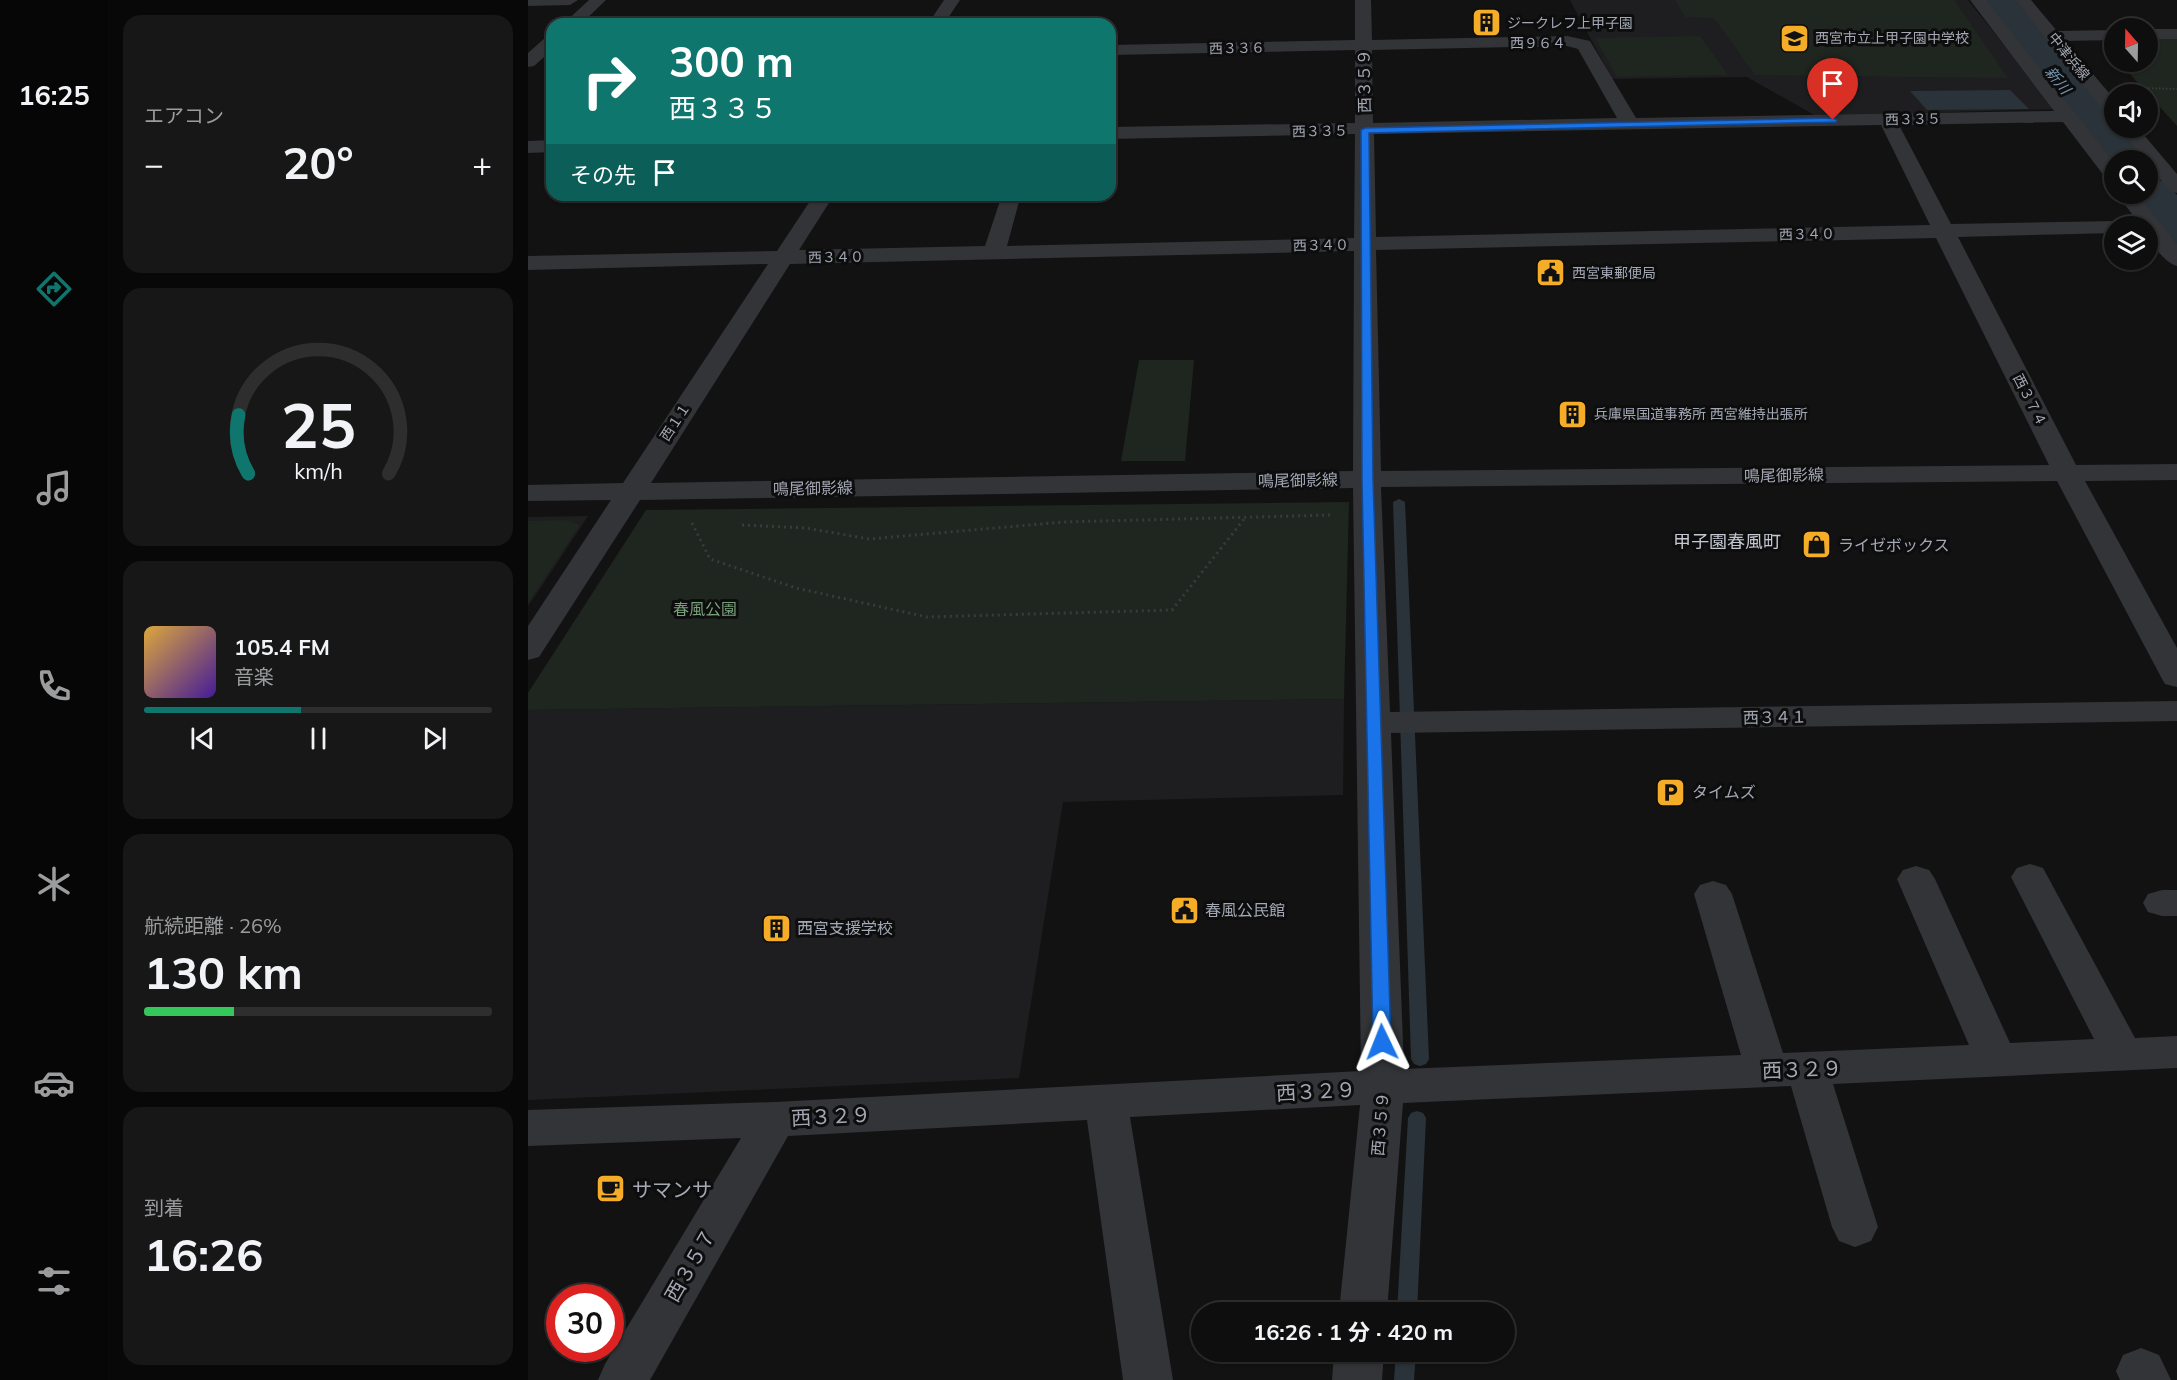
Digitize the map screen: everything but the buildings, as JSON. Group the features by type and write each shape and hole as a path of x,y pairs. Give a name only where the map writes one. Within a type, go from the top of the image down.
{"street":[{"path":"528,1 570,0"},
{"path":"578,18 598,0"},
{"path":"940,18 952,0"},
{"name":"西３５９","path":"1363,0 1368,491 1383,1087 1364,1302"},
{"path":"1978,0 2104,162"},
{"name":"中津浜線","path":"2023,0 2104,98"},
{"name":"中津浜線","path":"2042,0 2113,84"},
{"path":"2158,34 2177,34"},
{"path":"2054,36 2104,35"},
{"name":"西９６４","path":"1364,45 1567,41 1584,45 1630,124"},
{"name":"西３３６","path":"1116,50 1364,45"},
{"path":"530,59 546,46"},
{"path":"530,59 546,58"},
{"name":"西３３５","path":"1116,133 2069,116"},
{"name":"西３７４","path":"1888,121 2066,472 2177,677"},
{"path":"2158,135 2170,149"},
{"path":"2135,138 2177,187"},
{"path":"528,147 546,146"},
{"name":"西１１","path":"528,650 820,201"},
{"path":"994,253 1009,201"},
{"path":"2139,204 2164,226 2177,259"},
{"name":"西３４０","path":"528,263 2104,226"},
{"name":"鳴尾御影線","path":"528,493 1368,491 2066,472 2177,472"},
{"name":"西３４１","path":"1374,723 2177,711"},
{"path":"2030,876 2123,1055"},
{"path":"1916,879 1997,1060"},
{"path":"1713,894 1855,1227"},
{"name":"西３２９","path":"528,1128 775,1119 1383,1087 2177,1052"},
{"path":"1106,1102 1148,1380"},
{"name":"西３５７","path":"623,1380 775,1119"},
{"path":"1357,1380 1358,1362"}],"path":[{"path":"2158,89 2177,89"},
{"path":"735,525 806,528 869,539 1064,522 1328,516 1368,491"},
{"path":"701,523 692,522 710,559 796,588 927,617 1172,610 1245,518"}],"shaded area":[{"name":"西宮市立上甲子園中学校","path":"1570,0 1968,0 2055,109 1816,116 1747,77 1612,79"},
{"path":"2010,90 2029,109 1927,110 1910,91"},
{"path":"588,516 541,587 528,606 528,517"},
{"path":"1344,699 1343,795 1063,802 1019,1078 528,1100 528,710"}],"green space":[{"path":"1675,0 1954,0 2008,78 1755,75 1714,18 1685,17"},
{"path":"1700,36 1728,75 1617,77 1595,38"},
{"path":"2158,37 2177,37 2177,126 2158,105 2158,84 2139,84 2128,72 2158,72"},
{"path":"1139,360 1194,360 1185,461 1121,461"},
{"name":"春風公園","path":"1349,502 1344,699 528,710 528,693 646,510"},
{"path":"566,520 580,525 528,603 528,521"}],"waterway":[{"name":"新川","path":"1994,0 2114,150"},
{"name":"新川","path":"2157,204 2177,229"},
{"path":"1399,502 1420,1059"},
{"path":"1408,1302 1417,1118"},
{"path":"1404,1380 1405,1362"}],"place":[{"name":"ジークレフ上甲子園","path":"1486,23"},
{"name":"西宮市立上甲子園中学校","path":"1794,38"},
{"name":"西宮東郵便局","path":"1551,273"},
{"name":"兵庫県国道事務所 西宮維持出張所","path":"1573,414"},
{"name":"ライゼボックス","path":"1817,545"},
{"name":"タイムズ","path":"1671,792"},
{"name":"春風公民館","path":"1184,910"},
{"name":"西宮支援学校","path":"776,928"},
{"name":"サマンサ","path":"611,1189"}],"district":[{"name":"甲子園春風町","path":"1727,541"}],"route":[{"path":"1382,1042 1367,479 1365,130 1833,120"}]}
